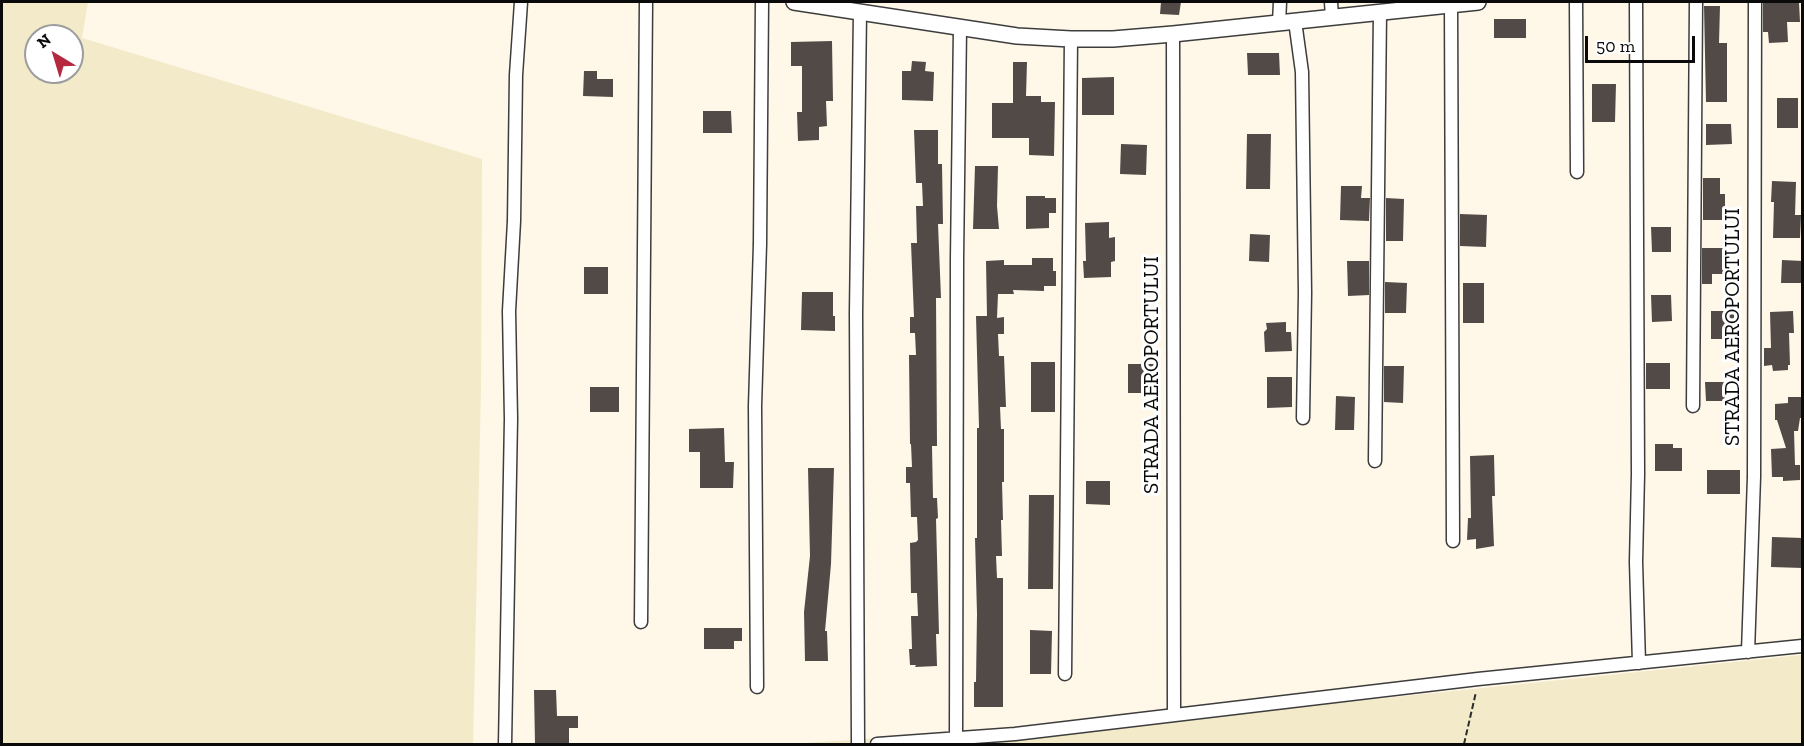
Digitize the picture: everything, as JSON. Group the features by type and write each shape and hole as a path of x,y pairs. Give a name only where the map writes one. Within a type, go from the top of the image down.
{"street":[{"path":"505,744 511,419 509,311 514,221 516,75 521,2"},
{"path":"642,622 646,2"},
{"path":"757,687 755,406 760,244 762,2"},
{"path":"794,2 1017,36 1071,39 1113,39 1278,23 1295,21 1331,9 1380,12 1434,4 1478,2"},
{"path":"1278,23 1280,2"},
{"path":"1576,2 1577,172"},
{"path":"1636,2 1638,462 1636,562 1639,663"},
{"path":"1693,406 1696,2"},
{"name":"STRADA AEROPORTULUI","path":"1748,652 1754,477 1755,2"},
{"path":"1451,4 1453,541"},
{"path":"858,744 856,313 860,12"},
{"path":"1376,461 1380,12"},
{"path":"1295,21 1302,72 1305,293 1303,418"},
{"path":"956,738 960,28"},
{"name":"STRADA AEROPORTULUI","path":"1173,34 1174,715"},
{"path":"1065,674 1071,39"},
{"path":"877,744 1015,734 1478,679 1803,646"}],"path":[{"path":"1464,744 1478,679"}],"shaded area":[{"path":"2,2 88,2 84,26 84,24 24,24 24,84 84,84 84,39 482,159 481,390 473,744 2,744"},
{"path":"1802,655 1802,744 788,744 1202,717"}],"building":[{"path":"1161,2 1181,2 1179,15 1160,14"},
{"path":"1763,2 1799,2 1800,22 1787,22 1788,42 1769,43 1768,32 1763,32"},
{"path":"1704,6 1720,6 1719,43 1727,43 1727,102 1706,102"},
{"path":"1494,19 1526,19 1526,38 1494,38"},
{"path":"832,41 833,101 826,101 827,126 819,127 819,140 798,141 797,112 802,112 802,66 791,66 791,42"},
{"path":"1247,53 1279,53 1280,75 1248,75"},
{"path":"912,61 926,62 925,71 934,72 933,101 902,100 902,71 911,71"},
{"path":"1013,62 1027,62 1026,96 1041,96 1041,102 1055,102 1054,156 1029,155 1029,138 992,138 992,103 1013,103"},
{"path":"584,71 597,71 597,79 613,79 613,97 583,96"},
{"path":"1114,77 1114,115 1082,115 1082,78"},
{"path":"1592,84 1616,84 1615,122 1592,122"},
{"path":"1777,98 1798,98 1798,128 1777,128"},
{"path":"703,111 731,111 732,133 703,133"},
{"path":"1706,124 1731,124 1732,144 1706,145"},
{"path":"914,130 938,130 938,164 942,164 943,224 938,224 941,298 936,298 937,446 932,446 933,498 937,498 938,518 936,519 939,634 936,634 937,666 915,667 916,665 910,665 909,649 912,649 911,616 918,616 917,593 911,593 910,543 918,540 917,517 911,517 910,483 906,483 906,467 912,467 909,355 916,355 915,333 910,333 910,317 914,317 911,243 917,243 916,206 923,206 922,183 916,183"},
{"path":"1247,134 1271,134 1270,189 1246,189"},
{"path":"1121,144 1147,145 1146,175 1120,174"},
{"path":"975,166 998,166 999,229 973,229"},
{"path":"1703,178 1720,178 1720,194 1725,194 1725,220 1703,220"},
{"path":"1772,181 1796,182 1795,215 1801,215 1800,238 1773,238"},
{"path":"1341,186 1362,186 1361,198 1370,198 1369,221 1340,220"},
{"path":"1026,196 1056,198 1056,213 1049,213 1049,228 1026,229"},
{"path":"1386,198 1404,199 1403,241 1386,241"},
{"path":"1460,214 1487,215 1486,247 1460,246"},
{"path":"1109,222 1109,238 1115,237 1115,261 1111,262 1111,277 1084,278 1085,223"},
{"path":"1651,227 1671,227 1671,252 1652,252"},
{"path":"1250,234 1270,235 1269,262 1249,261"},
{"path":"1702,248 1727,248 1727,274 1712,274 1712,284 1702,284"},
{"path":"1032,258 1053,258 1056,286 1044,286 1044,291 1013,290 1014,294 998,294 997,318 1004,317 1004,334 998,334 999,356 1004,356 1006,407 1000,407 1001,429 1004,429 1002,556 996,556 997,578 1003,578 1003,707 974,707 977,614 975,538 977,538 977,428 979,428 976,316 987,316 986,261 1004,260 1004,265 1032,265"},
{"path":"1782,260 1803,261 1803,283 1781,283"},
{"path":"1347,261 1369,261 1369,295 1348,296"},
{"path":"584,267 608,267 608,294 584,294"},
{"path":"1385,282 1407,283 1406,313 1385,313"},
{"path":"1463,283 1484,283 1484,323 1463,323"},
{"path":"802,292 833,292 835,331 801,330"},
{"path":"1651,295 1671,295 1672,321 1652,322"},
{"path":"1711,311 1734,311 1734,339 1711,339"},
{"path":"1793,311 1794,333 1789,333 1790,365 1788,365 1788,370 1773,371 1772,365 1764,366 1764,348 1771,348 1770,312"},
{"path":"1286,322 1286,332 1291,332 1292,351 1265,352 1266,323"},
{"path":"1031,362 1055,362 1055,412 1031,412"},
{"path":"1646,363 1670,363 1670,389 1646,389"},
{"path":"1128,364 1158,364 1158,393 1128,393"},
{"path":"1384,366 1404,366 1403,403 1384,402"},
{"path":"1267,377 1292,377 1292,407 1267,408"},
{"path":"1705,382 1725,382 1725,401 1706,401"},
{"path":"590,387 619,387 619,412 590,412"},
{"path":"1336,396 1355,397 1354,430 1335,430"},
{"path":"1788,397 1803,397 1803,418 1800,418 1798,431 1794,431 1795,465 1800,465 1800,480 1783,481 1783,477 1772,477 1771,449 1786,448 1777,420 1775,420 1775,404 1788,403"},
{"path":"724,428 725,462 734,462 733,488 700,488 700,452 689,452 689,429"},
{"path":"1655,444 1673,444 1673,448 1682,448 1682,471 1655,471"},
{"path":"1494,455 1495,496 1492,496 1494,546 1476,549 1476,539 1467,540 1468,518 1471,518 1470,456"},
{"path":"808,468 834,468 831,564 825,631 827,631 828,661 805,661 804,612 810,556"},
{"path":"1707,470 1740,470 1740,494 1707,494"},
{"path":"1086,481 1110,481 1110,505 1086,504"},
{"path":"1029,495 1054,495 1053,589 1028,589"},
{"path":"1772,537 1803,538 1803,568 1771,567"},
{"path":"704,628 742,628 742,641 734,641 734,649 704,649"},
{"path":"1030,630 1052,631 1051,674 1030,674"},
{"path":"534,690 556,690 557,716 578,716 578,728 569,728 569,744 535,744"}]}
